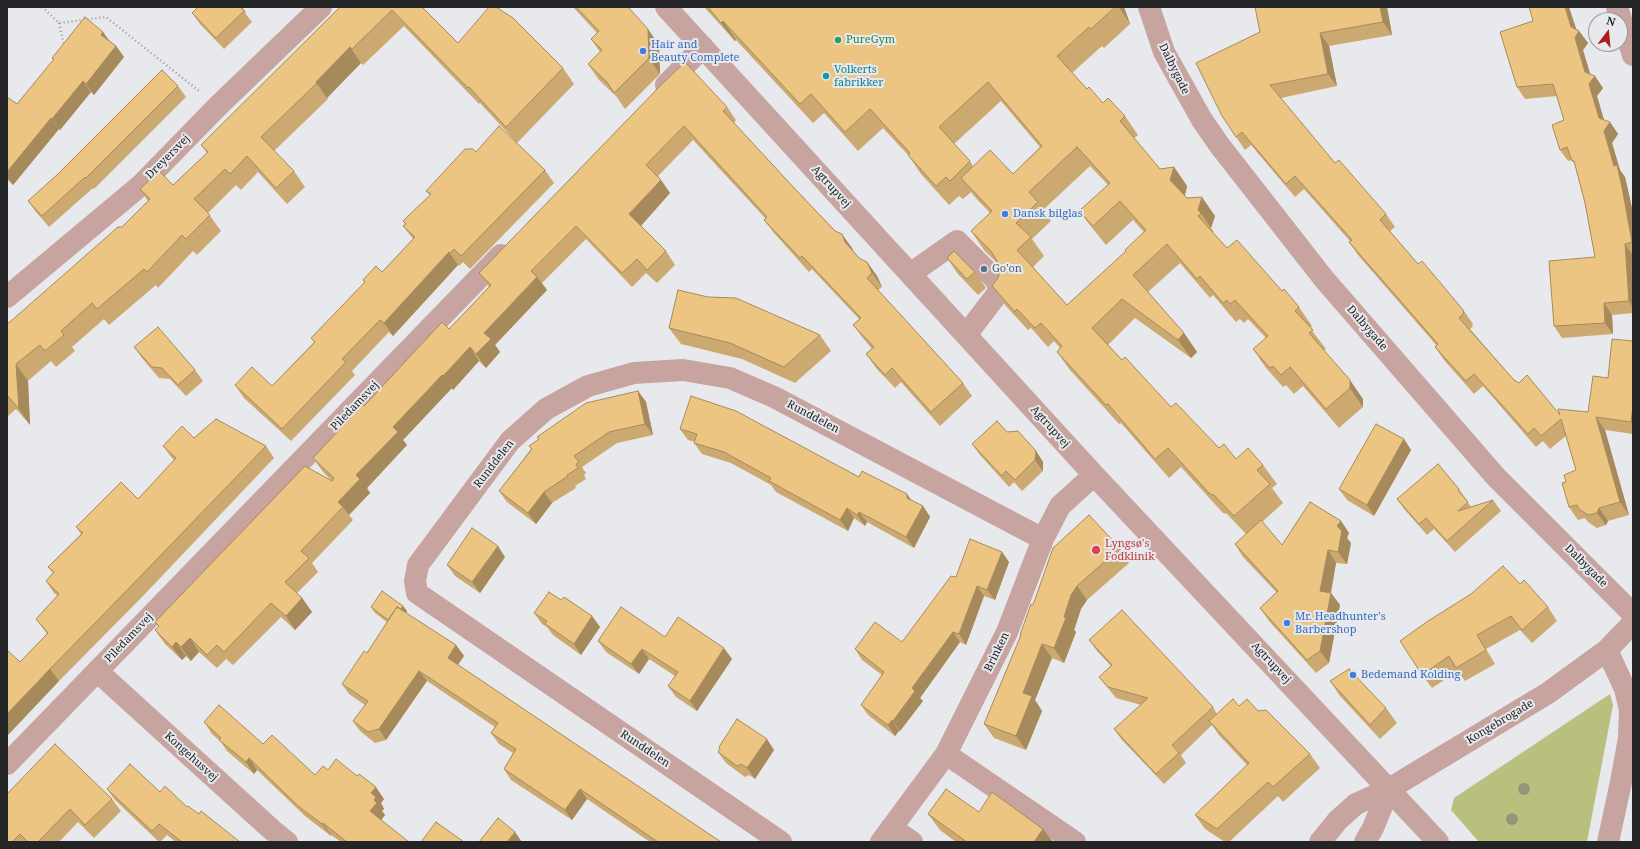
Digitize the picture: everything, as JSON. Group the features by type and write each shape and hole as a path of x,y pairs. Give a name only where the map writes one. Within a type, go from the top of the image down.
{"street":[{"name":"Agtrupvej","path":"666,7 1094,475 1438,842"},
{"name":"Dalbygade","path":"1149,7 1164,52 1202,120 1220,146 1324,279 1496,477 1633,614"},
{"path":"1617,7 1633,55"},
{"name":"Dreyersvej","path":"7,297 140,185 310,11"},
{"path":"651,101 703,47"},
{"path":"910,274 958,240 1001,289 966,334"},
{"name":"Piledamsvej","path":"7,764 513,242"},
{"name":"Runddelen","path":"781,842 417,593 415,581 418,565 510,441 546,409 588,386 628,374 682,370 730,378 774,397 1043,539"},
{"name":"Brinken","path":"912,842 886,835 946,754 1007,632 1043,539 1060,506 1094,475"},
{"name":"Kongebrogade","path":"1320,842 1338,820 1356,804 1389,789 1548,693 1607,650 1633,623"},
{"path":"1607,650 1625,689 1630,710 1628,745 1608,842"},
{"name":"Kongehusvej","path":"97,671 287,842"},
{"path":"946,754 1075,842"},
{"path":"1365,842 1374,828 1389,789"}],"path":[{"path":"42,7 59,23 64,45 62,51"},
{"path":"59,23 106,18 218,106"}],"green space":[{"path":"1610,694 1613,705 1587,842 1479,842 1451,810 1454,798"}],"building":[{"path":"198,7 240,7 244,11 216,38 192,13"},
{"path":"340,7 422,7 458,43 489,7 496,7 513,18 563,68 506,127 469,87 468,88 392,10 352,49 350,47 316,82 317,83 261,137 294,171 276,188 247,156 230,174 225,169 194,199 210,215 186,239 182,235 147,272 144,269 97,309 92,303 61,331 64,335 45,351 40,345 16,364 19,409 7,395 7,324 118,227 122,227 150,199 140,189 159,171 173,185 208,152 201,145"},
{"path":"576,7 628,7 648,29 649,58 614,93 607,82 588,64 602,50 591,39 599,31"},
{"path":"708,7 1115,7 1091,29 1089,27 1057,56 1087,89 1089,87 1103,103 1108,98 1125,116 1120,121 1160,169 1174,167 1170,180 1187,198 1202,197 1198,210 1201,213 1198,216 1227,248 1237,240 1282,291 1284,289 1299,307 1295,311 1313,330 1309,333 1350,380 1350,388 1326,409 1290,367 1281,375 1273,366 1270,368 1253,349 1268,336 1235,300 1230,304 1227,300 1223,303 1200,276 1197,279 1167,244 1133,275 1184,333 1178,340 1122,299 1092,328 1122,360 1125,357 1171,407 1176,403 1219,448 1224,444 1236,459 1248,448 1263,465 1257,470 1270,484 1234,516 1214,495 1210,494 1168,448 1155,459 1108,404 1106,405 1057,352 1062,346 1041,323 1035,328 1017,309 1015,312 992,286 998,278 1000,271 999,264 991,251 971,231 992,211 961,178 990,150 1013,174 1042,146 988,82 939,127 970,161 950,181 946,177 936,186 908,155 910,153 870,109 845,132 811,94 800,104 723,21 721,23","holes":["1077,147 1110,183 1079,211 1093,226 1120,201 1146,230 1125,250 1126,251 1067,305 1017,250 1031,237 1016,223 1038,202 1029,192"]},
{"path":"1255,7 1380,7 1383,22 1320,33 1328,74 1270,85 1335,163 1339,160 1386,214 1380,220 1418,264 1422,261 1464,311 1459,318 1514,380 1519,383 1527,375 1560,415 1558,409 1588,412 1593,376 1608,378 1612,339 1633,341 1633,406 1631,422 1596,417 1620,502 1599,508 1597,513 1588,515 1579,509 1577,505 1569,507 1562,483 1566,482 1564,475 1576,470 1561,419 1541,436 1534,428 1528,434 1474,374 1466,381 1435,347 1438,344 1349,242 1352,240 1295,176 1286,184 1242,132 1236,137 1222,116 1196,63 1260,32"},
{"path":"1529,7 1565,7 1571,27 1579,31 1575,38 1585,72 1595,76 1589,84 1599,118 1610,122 1604,131 1614,166 1617,165 1632,242 1625,244 1629,301 1604,303 1605,323 1554,326 1549,261 1595,257 1585,203 1574,161 1572,161 1567,147 1560,150 1552,125 1564,120 1553,84 1517,87 1500,32 1533,21"},
{"path":"85,17 103,32 101,35 116,46 86,84 83,81 7,172 7,97 17,104 54,59 52,58"},
{"path":"685,62 727,107 723,111 835,231 842,234 845,242 859,258 867,262 872,273 867,278 963,383 931,412 892,368 885,375 866,354 874,347 853,325 861,318 802,256 800,258 764,220 767,217 684,126 646,165 661,180 629,214 666,251 647,270 637,259 622,273 576,226 531,271 537,277 484,333 491,339 476,354 470,347 443,376 442,375 393,427 398,432 356,475 360,479 338,502 343,507 301,551 309,558 285,582 302,598 286,616 271,603 224,652 217,645 207,655 190,638 181,647 176,642 172,647 155,630 159,626 155,622 305,466 332,481 334,478 313,458 363,404 364,406 442,322 449,329 491,285 479,273"},
{"path":"162,70 178,86 86,178 85,177 42,216 28,201 59,173"},
{"path":"499,126 545,170 461,256 454,249 450,253 449,252 384,323 380,320 342,359 346,362 282,429 235,385 252,367 272,386 315,342 311,338 365,282 363,280 376,266 382,272 415,237 403,226 406,224 403,221 431,194 426,191 465,149 473,149 476,152"},
{"path":"954,251 975,272 967,279 947,258"},
{"path":"678,290 708,297 736,298 820,335 784,367 730,343 669,328"},
{"path":"158,327 195,370 178,385 162,368 152,367 134,347"},
{"path":"638,391 645,424 609,432 574,456 579,462 576,464 578,468 544,492 528,513 499,491 532,449 529,446 539,439 537,437 586,403"},
{"path":"691,396 736,411 859,477 862,471 907,494 907,498 923,506 906,537 859,512 857,515 847,508 840,520 769,481 771,478 724,452 694,443 697,434 680,429"},
{"path":"216,419 266,446 7,714 7,650 20,662 48,633 36,619 59,594 46,581 54,572 48,567 83,533 76,527 121,482 138,499 176,458 163,446 182,426 194,438"},
{"path":"997,421 1007,432 1018,431 1036,451 1035,460 1015,480 1006,471 1002,476 972,444"},
{"path":"1376,424 1404,439 1367,505 1339,489"},
{"path":"1438,464 1468,502 1458,511 1493,500 1447,541 1426,518 1419,524 1397,499"},
{"path":"1310,502 1341,521 1337,526 1342,531 1338,552 1328,550 1320,591 1331,593 1320,651 1307,660 1260,608 1278,591 1235,544 1261,520 1282,545"},
{"path":"1089,515 1120,548 1077,586 1071,595 1064,617 1066,618 1054,648 1042,644 1023,693 1032,696 1016,736 984,724 1021,635 1031,604 1033,605 1053,548"},
{"path":"472,528 498,546 472,582 447,565"},
{"path":"970,539 1002,552 987,590 977,586 959,634 953,632 912,688 915,691 893,721 892,720 888,725 861,705 884,672 855,649 875,622 902,642 951,576 956,577"},
{"path":"1503,566 1520,584 1524,580 1548,607 1522,630 1511,616 1477,635 1486,650 1456,668 1449,656 1422,675 1400,641 1428,621 1471,594"},
{"path":"382,591 403,606 401,609 397,607 388,620 371,607"},
{"path":"549,592 561,600 564,597 592,616 574,644 545,624 547,621 534,613"},
{"path":"397,607 456,645 448,658 721,842 658,842 580,789 565,810 504,769 516,749 491,733 498,723 419,671 379,729 368,732 353,721 368,701 342,684 364,651 367,653"},
{"path":"621,607 665,637 678,617 724,648 690,701 668,686 678,672 642,649 631,664 598,641"},
{"path":"1122,610 1213,707 1172,745 1179,753 1156,774 1114,729 1148,698 1108,687 1099,677 1112,665 1089,640"},
{"path":"1349,669 1386,708 1370,725 1330,681"},
{"path":"1233,699 1239,706 1247,699 1258,711 1266,710 1310,754 1273,787 1268,782 1217,829 1195,815 1249,763 1209,721"},
{"path":"219,705 263,744 272,735 315,775 323,766 328,770 336,759 357,776 359,774 376,787 371,793 376,797 374,800 377,803 370,811 409,842 347,842 323,823 322,824 297,805 249,758 246,762 219,740 221,738 204,722"},
{"path":"737,719 767,739 747,768 741,764 737,766 718,752 720,749 719,747"},
{"path":"55,744 112,799 85,825 70,809 38,842 28,842 20,834 12,842 7,842 7,794"},
{"path":"130,764 160,792 165,786 187,807 188,806 199,814 201,811 240,842 182,842 159,824 152,831 107,789"},
{"path":"946,789 979,812 992,792 1043,829 1034,842 967,842 928,814"},
{"path":"498,818 515,832 507,842 479,842"},
{"path":"436,822 464,842 421,842"}],"place":[{"name":"PureGym","path":"838,40"},
{"name":"Hair and Beauty Complete","path":"643,51"},
{"name":"Volkerts fabrikker","path":"826,76"},
{"name":"Dansk bilglas","path":"1005,214"},
{"name":"Go'on","path":"984,269"},
{"name":"Lyngsø's Fodklinik","path":"1096,550"},
{"name":"Mr. Headhunter's Barbershop","path":"1287,623"},
{"name":"Bedemand Kolding","path":"1353,675"}]}
